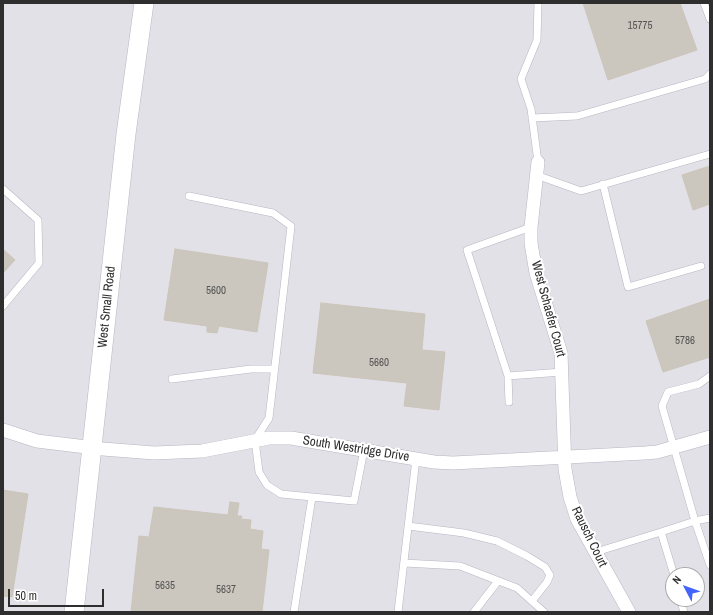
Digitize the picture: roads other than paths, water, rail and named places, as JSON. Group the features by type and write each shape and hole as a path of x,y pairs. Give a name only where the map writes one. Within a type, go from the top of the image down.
{"street":[{"name":"West Small Road","path":"74,612 126,134 144,3"},
{"name":"West Schaefer Court","path":"538,162 531,227 536,273 557,338 562,372 565,457"},
{"name":"South Westridge Drive","path":"3,430 37,441 92,448 154,453 202,451 255,440 269,438 291,438 416,459 453,463 645,453 675,447 710,437"},
{"name":"Rausch Court","path":"565,457 565,469 577,519 629,612"}],"lane":[{"path":"538,3 538,40 521,79 532,118 538,162"},
{"path":"704,3 710,18"},
{"path":"532,118 577,116 705,79 710,74"},
{"path":"536,176 581,191 710,154"},
{"path":"603,184 628,287 701,266"},
{"path":"3,189 38,220 39,263 3,306"},
{"path":"189,196 273,213 291,226 269,418 255,440 259,472 267,486 280,494 354,501 364,450"},
{"path":"509,402 508,376 467,250 531,227"},
{"path":"172,379 251,369 274,369"},
{"path":"508,376 562,372"},
{"path":"710,376 699,384 668,392 662,406 695,521 710,565"},
{"path":"398,612 416,459"},
{"path":"294,612 312,497"},
{"path":"596,552 695,521 710,518"},
{"path":"408,526 464,532 497,541 528,556 545,567 550,575 547,582 532,601"},
{"path":"661,532 672,567"},
{"path":"404,562 460,566 517,588 544,612"},
{"path":"474,612 498,581"}]}
